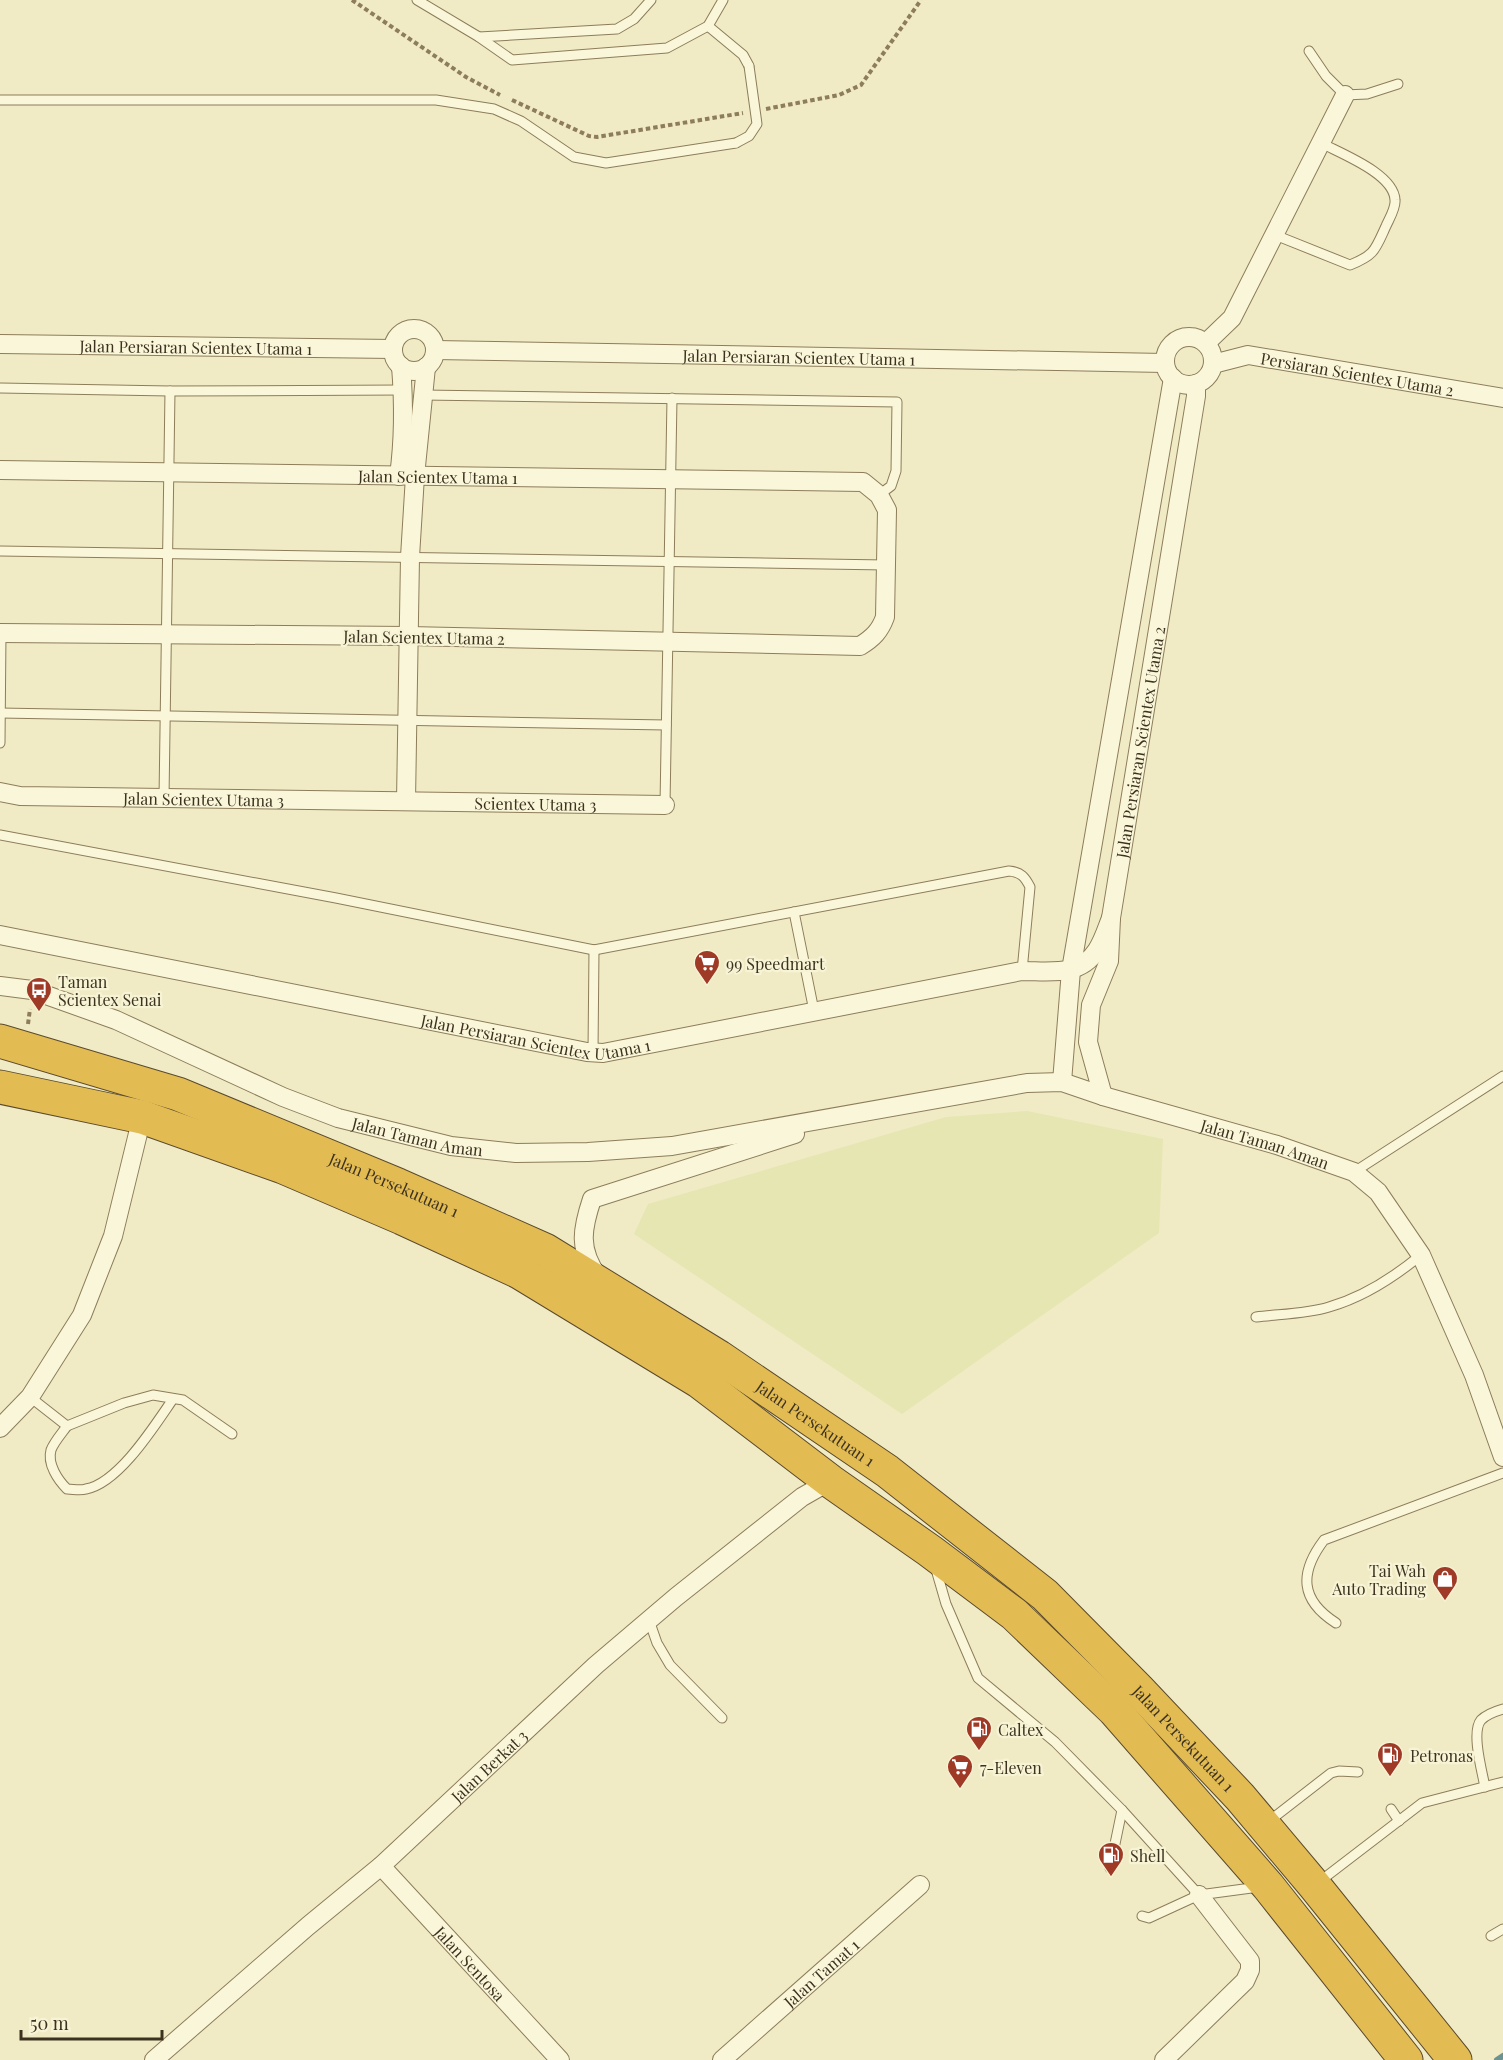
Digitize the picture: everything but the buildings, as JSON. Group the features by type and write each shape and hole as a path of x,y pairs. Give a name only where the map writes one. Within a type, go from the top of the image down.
{"highway":[{"name":"Jalan Persekutuan 1","path":"0,1041 178,1094 398,1185 545,1250 719,1358 887,1471 1045,1595 1138,1689 1240,1797 1314,1885 1454,2060"},
{"name":"Jalan Persekutuan 1","path":"0,1087 142,1117 283,1167 519,1272 700,1382 830,1481 930,1551 1014,1614 1114,1710 1268,1886 1406,2060"}],"street":[{"path":"1206,344 1232,318 1345,95"},
{"path":"406,801 410,557 407,476 403,446 403,390 401,366 394,356 393,349 398,336 411,329 430,336 435,350 434,357 426,367 407,476"},
{"path":"1195,337 1206,344 1213,355 1209,375 1197,384 1182,384 1169,371 1167,350 1176,340 1182,338 1195,337"},
{"name":"Jalan Persiaran Scientex Utama 1","path":"0,344 393,349"},
{"name":"Jalan Persiaran Scientex Utama 1","path":"435,350 1169,371"},
{"name":"Persiaran Scientex Utama 2","path":"1213,364 1248,355 1503,398"},
{"path":"401,366 413,371 426,367"},
{"name":"Jalan Persiaran Scientex Utama 2","path":"1062,1082 1071,970 1169,371"},
{"name":"Jalan Persiaran Scientex Utama 2","path":"1103,1096 1088,1042 1091,1005 1109,961 1111,918 1197,384"},
{"name":"Jalan Scientex Utama 1","path":"0,470 863,483 876,492"},
{"path":"876,492 887,510 886,565"},
{"name":"Jalan Scientex Utama 2","path":"1,633 409,636 860,646 880,629 885,617 886,565"},
{"name":"Jalan Scientex Utama 3","path":"0,792 20,796 406,801"},
{"name":"Scientex Utama 3","path":"406,801 665,805"},
{"path":"1071,970 1080,966 1097,950 1111,918"},
{"name":"Jalan Persiaran Scientex Utama 1","path":"0,935 603,1053 1022,971 1071,970"},
{"name":"Jalan Taman Aman","path":"0,986 32,990 116,1020 283,1097 338,1119 451,1146 516,1153 598,1152 672,1146 1027,1083 1062,1082 1103,1096 1277,1145 1354,1172 1378,1192 1421,1255 1474,1375 1503,1457"},
{"name":"Jalan Taman Aman","path":"609,1291 590,1265 584,1249 584,1223 592,1199 857,1114"},
{"path":"0,1428 30,1397 82,1315 114,1236 142,1117"},
{"name":"Jalan Berkat 3","path":"154,2060 308,1926 381,1866 548,1710 649,1620 802,1497 830,1481"},
{"name":"Jalan Sentosa","path":"381,1866 560,2060"},
{"name":"Jalan Tamat 1","path":"722,2060 920,1885"},
{"path":"1164,2060 1245,1981 1250,1970 1250,1961 1199,1895"}],"lane":[{"path":"417,0 512,60 667,48 708,26 723,0"},
{"path":"478,37 617,29 634,19 651,0"},
{"path":"0,100 436,100 494,109 521,121 574,156 606,163 735,143 749,136 757,124 749,66 743,55 708,26"},
{"path":"1309,51 1326,76 1345,95 1367,94 1398,84"},
{"path":"1275,235 1350,265 1368,257 1376,248 1396,203 1394,190 1383,177 1321,142"},
{"path":"0,388 170,391 403,390"},
{"path":"164,798 170,391"},
{"path":"423,394 897,402 896,471 891,486 876,492"},
{"path":"665,805 672,398"},
{"path":"0,551 886,565"},
{"path":"0,743 1,633"},
{"path":"0,713 666,725"},
{"path":"0,835 348,900 594,950 1009,871 1018,872 1026,878 1030,887 1022,971"},
{"path":"794,912 814,1011"},
{"path":"593,1052 594,950"},
{"path":"1354,1172 1503,1076"},
{"path":"1256,1317 1328,1308 1362,1295 1391,1279 1421,1255"},
{"path":"173,1399 142,1445 112,1474 85,1490 67,1489 60,1482 55,1474 51,1449 67,1426 124,1403 153,1395 183,1400 232,1434"},
{"path":"30,1397 67,1426"},
{"path":"1336,1623 1325,1616 1306,1591 1313,1554 1324,1540 1503,1473"},
{"path":"930,1551 946,1604 978,1678 1055,1742 1122,1810 1199,1895"},
{"path":"649,1620 657,1643 670,1665 722,1718"},
{"path":"1485,1787 1476,1735 1478,1726 1482,1718 1503,1709"},
{"path":"1263,1825 1331,1773 1358,1772"},
{"path":"1314,1885 1422,1803 1503,1782"},
{"path":"1391,1809 1399,1821"},
{"path":"1110,1868 1122,1810"},
{"path":"1142,1916 1149,1918 1199,1895 1268,1886"},
{"path":"1491,1936 1503,1929"}],"path":[{"path":"352,0 480,86 589,136 597,137 748,112"},
{"path":"759,110 839,95 861,85 921,0"}],"green space":[{"path":"1027,1111 1163,1139 1159,1233 902,1414 634,1234 648,1204 946,1117"}],"waterway":[{"path":"1497,2060 1503,2056"}],"place":[{"name":"99 Speedmart","path":"707,986"},
{"name":"Taman Scientex Senai","path":"39,1013"},
{"name":"Tai Wah Auto Trading","path":"1445,1602"},
{"name":"Caltex","path":"979,1752"},
{"name":"Petronas","path":"1390,1778"},
{"name":"7-Eleven","path":"960,1790"},
{"name":"Shell","path":"1111,1878"}]}
